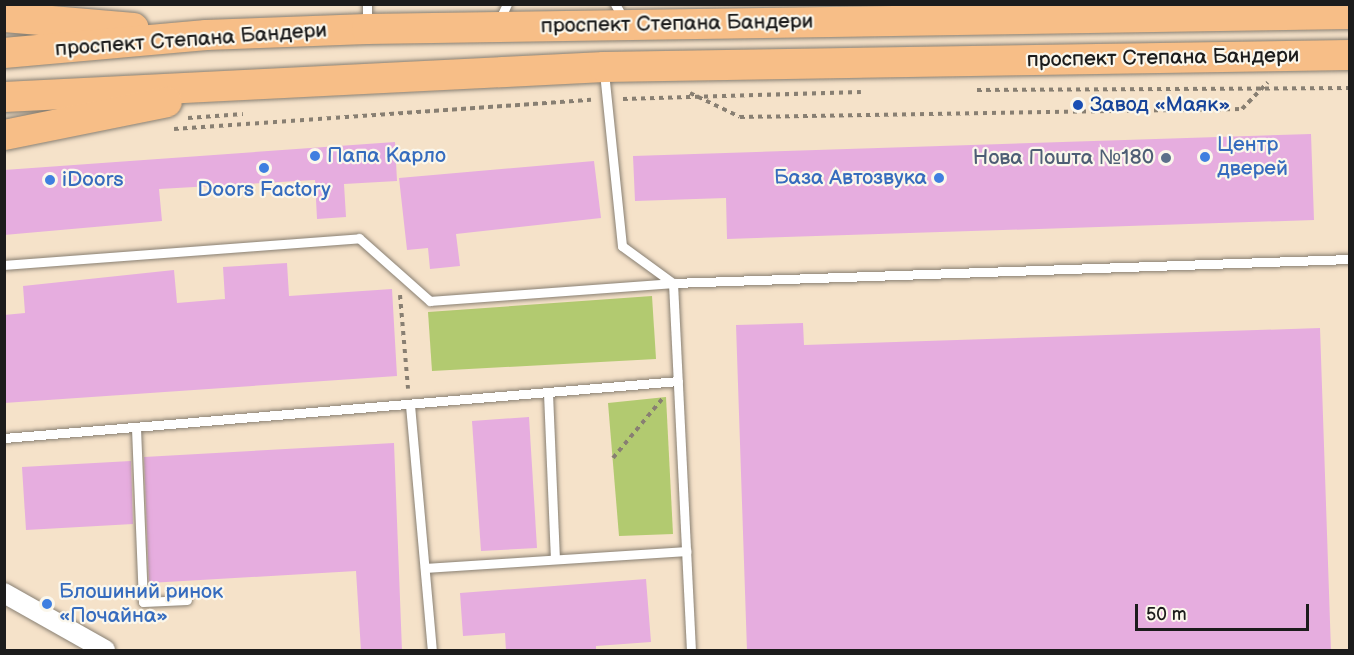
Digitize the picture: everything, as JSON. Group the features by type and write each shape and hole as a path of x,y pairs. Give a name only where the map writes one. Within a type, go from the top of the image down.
{"main road":[{"name":"проспект Степана Бандери","path":"4,53 206,35 367,17 1350,14"},
{"path":"4,17 80,16 206,35"},
{"name":"проспект Степана Бандери","path":"4,97 604,67 1350,55"},
{"path":"4,135 255,83"}],"street":[{"path":"4,593 105,651"}],"lane":[{"path":"604,67 622,246 673,283"},
{"path":"4,265 360,238 430,301 673,283 1350,260"},
{"path":"673,283 691,651"},
{"path":"4,438 678,381"},
{"path":"548,393 555,559"},
{"path":"410,405 432,651"},
{"path":"136,428 143,602 188,600"},
{"path":"425,568 686,551"}],"path":[{"path":"682,89 740,117 752,117 1242,109 1270,81 1350,81"},
{"path":"975,90 1350,88"},
{"path":"168,130 608,99 872,91"},
{"path":"183,119 252,113"},
{"path":"398,273 410,405"},
{"path":"613,458 678,381"}],"green space":[{"path":"652,296 656,359 432,371 428,312"},
{"path":"666,397 673,534 619,536 608,403"}],"building":[{"path":"1311,134 1314,220 727,239 726,198 635,201 633,156"},
{"path":"395,142 397,181 344,184 346,217 317,219 315,180 159,189 162,221 4,235 4,170"},
{"path":"594,161 601,218 456,234 460,266 430,269 428,248 407,250 399,178"},
{"path":"287,263 289,296 392,289 397,376 4,403 4,315 25,313 23,286 174,270 177,303 225,299 223,267"},
{"path":"803,323 804,345 1320,328 1331,651 747,651 736,325"},
{"path":"529,417 537,548 481,551 472,421"},
{"path":"394,443 402,651 361,651 356,571 149,583 144,457"},
{"path":"131,461 133,524 26,530 22,467"},
{"path":"646,579 651,642 596,646 596,651 506,651 505,633 463,636 460,593"}],"place":[{"name":"Завод «Маяк»","path":"1078,105"},
{"name":"Папа Карло","path":"315,156"},
{"name":"Центр дверей","path":"1205,157"},
{"name":"Нова Пошта №180","path":"1166,158"},
{"name":"Doors Factory","path":"264,168"},
{"name":"База Автозвука","path":"939,178"},
{"name":"iDoors","path":"50,180"},
{"name":"Блошиний ринок «Почайна»","path":"47,604"}]}
